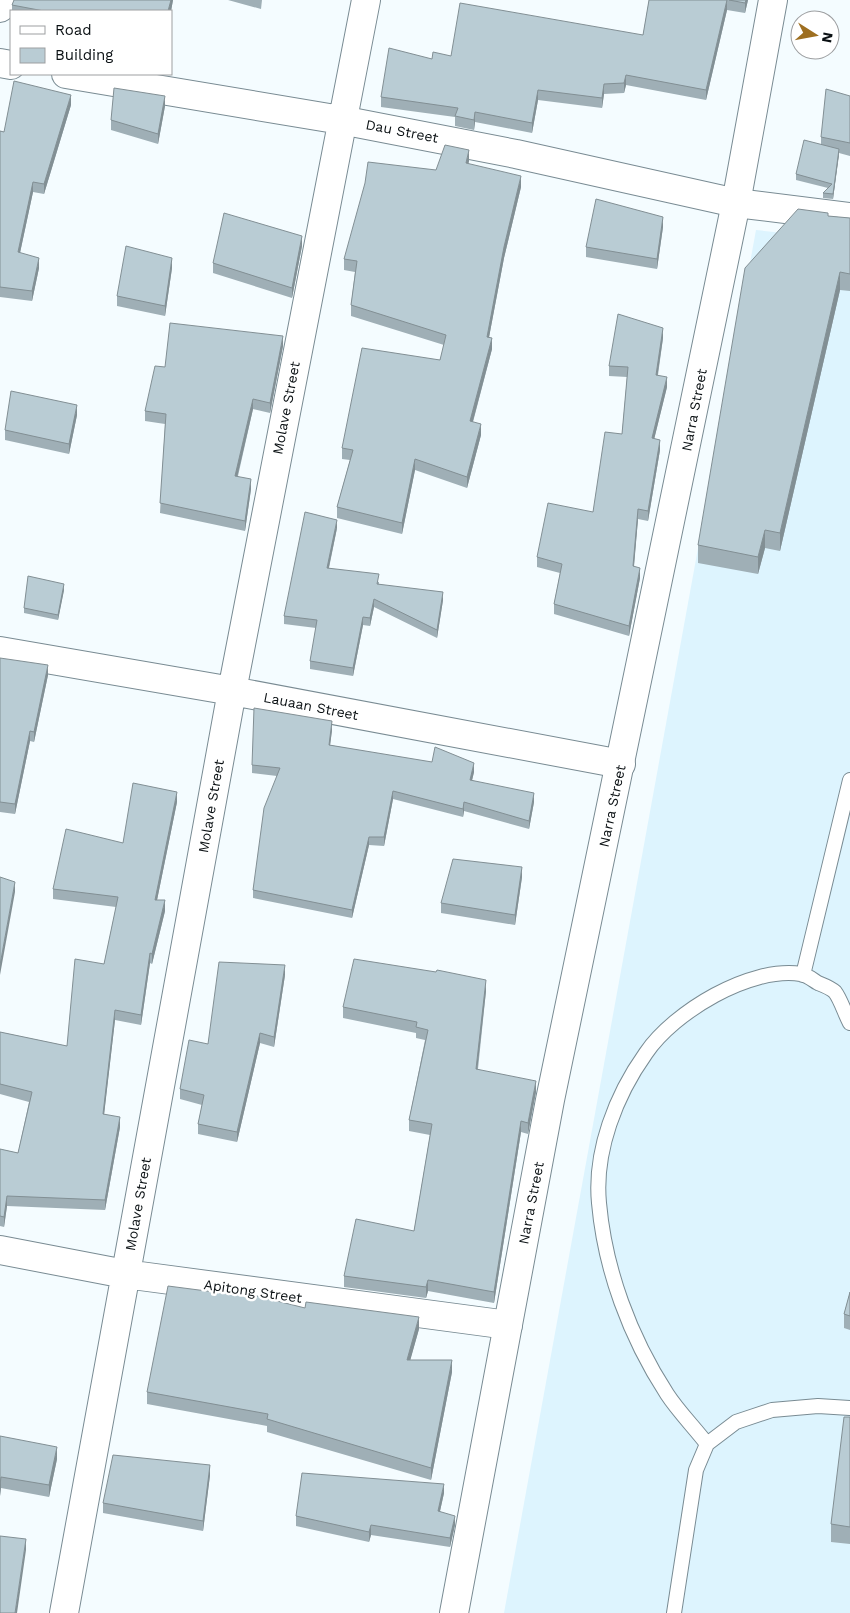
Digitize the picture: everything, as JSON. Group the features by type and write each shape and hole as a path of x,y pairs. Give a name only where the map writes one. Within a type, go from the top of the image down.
{"street":[{"path":"0,8 2,0"},
{"name":"Molave Street","path":"64,1613 232,691 341,120 366,0"},
{"name":"Narra Street","path":"454,1613 550,1100 736,203 773,0"},
{"name":"Dau Street","path":"72,75 341,120 516,154 736,203 850,218"},
{"name":"Lauaan Street","path":"0,651 232,691 621,764"},
{"name":"Apitong Street","path":"0,1250 125,1274 508,1325"}],"lane":[{"path":"803,975 850,780"},
{"path":"707,1444 667,1395 645,1357 628,1318 611,1270 599,1202 601,1167 610,1124 624,1086 646,1052 666,1029 697,1007 750,979 776,973 803,975 834,992 850,1022"},
{"path":"674,1613 696,1470 707,1444 736,1422 772,1410 818,1406 850,1408"}],"shaded area":[{"path":"756,230 850,240 850,1613 504,1613"}],"building":[{"path":"14,0 171,0 168,10 39,10 12,5"},
{"path":"649,0 727,0 706,90 626,75 624,83 604,84 602,98 538,90 532,123 475,112 474,120 455,116 458,108 381,97 389,48 432,59 433,52 451,56 460,3 643,35"},
{"path":"729,0 746,0 745,3"},
{"path":"14,81 71,95 44,184 33,182 18,252 39,258 32,291 0,287 0,131 4,132"},
{"path":"114,88 165,96 158,134 111,120"},
{"path":"826,89 850,96 850,143 821,137"},
{"path":"804,140 839,149 833,194 823,193 832,184 796,174"},
{"path":"445,145 469,150 466,163 521,176 504,247 487,337 492,338 470,421 481,424 467,477 415,459 402,523 337,507 353,450 342,448 362,348 440,360 446,335 351,305 357,261 344,259 365,183 368,162 436,170"},
{"path":"596,199 663,217 657,259 586,247"},
{"path":"798,209 828,213 828,216 850,218 850,274 840,272 780,533 765,530 758,557 698,545 745,268"},
{"path":"224,213 302,236 292,288 213,263"},
{"path":"126,246 172,258 165,306 117,296"},
{"path":"618,314 663,328 656,375 667,377 652,438 660,440 648,511 638,509 633,566 640,568 629,626 554,604 562,564 537,557 548,503 593,512 605,432 622,434 628,367 609,366"},
{"path":"170,323 283,336 270,403 253,399 235,476 251,479 245,521 160,503 166,414 145,411 155,366 165,367"},
{"path":"11,391 77,405 69,444 5,430"},
{"path":"305,512 337,520 327,568 379,574 377,584 443,592 437,630 374,599 370,618 363,617 353,668 310,661 317,620 284,616"},
{"path":"28,576 64,584 58,615 24,608"},
{"path":"0,658 48,665 34,732 30,731 15,804 0,802"},
{"path":"254,708 332,721 329,745 432,762 435,747 474,763 470,780 534,793 529,821 464,802 463,809 393,791 384,837 369,837 352,910 253,890 264,808 280,768 252,765"},
{"path":"133,783 177,792 155,900 165,900 152,954 150,953 141,1015 115,1010 103,1114 120,1117 105,1200 7,1196 4,1217 0,1216 0,1149 18,1153 32,1092 0,1084 0,1032 67,1046 75,959 104,964 118,897 53,889 66,829 123,843"},
{"path":"453,859 522,867 515,915 441,903"},
{"path":"0,877 15,882 0,965"},
{"path":"354,959 436,972 437,970 486,980 476,1069 536,1081 528,1123 521,1121 494,1292 428,1280 426,1287 344,1276 356,1219 414,1231 432,1124 409,1120 428,1030 416,1027 417,1022 343,1007"},
{"path":"219,962 285,965 274,1037 260,1033 237,1132 198,1124 204,1095 180,1089 189,1040 208,1044"},
{"path":"168,1286 253,1297 253,1295 305,1308 306,1302 419,1317 407,1360 452,1360 431,1468 267,1419 268,1414 147,1392"},
{"path":"850,1292 850,1316 844,1314"},
{"path":"844,1417 850,1417 850,1527 831,1524"},
{"path":"0,1436 57,1447 49,1485 1,1477 0,1485"},
{"path":"113,1455 210,1465 203,1521 103,1503"},
{"path":"302,1473 444,1484 438,1511 455,1516 450,1538 371,1525 369,1532 296,1516"},
{"path":"0,1536 26,1539 15,1613 0,1613"}]}
